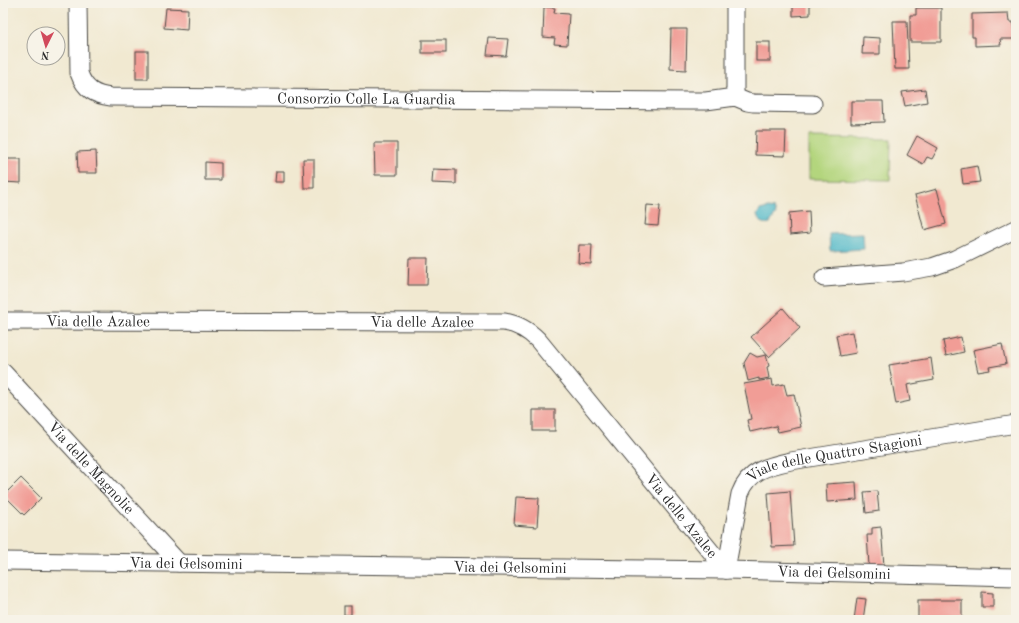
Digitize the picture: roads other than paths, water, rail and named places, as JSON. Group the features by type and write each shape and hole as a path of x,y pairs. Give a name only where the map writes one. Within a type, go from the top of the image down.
{"street":[{"name":"Consorzio Colle La Guardia","path":"78,3 79,74 84,84 93,92 104,97 111,98 706,101 734,97 753,103 813,104"},
{"path":"734,97 735,3"},
{"path":"824,278 910,272 932,267 955,259 1016,229"},
{"name":"Via delle Azalee","path":"3,321 504,322 516,325 529,331 538,340 726,570"},
{"name":"Via delle Magnolie","path":"3,372 180,563"},
{"name":"Viale delle Quattro Stagioni","path":"726,570 740,494 750,477 762,469 775,464 791,461 1016,424"},
{"name":"Via dei Gelsomini","path":"3,561 726,570 1016,577"}],"water":[{"path":"768,208 774,209 776,214 770,223 764,223 760,221 757,215 760,210"},
{"path":"863,233 864,249 830,251 829,234"}]}
